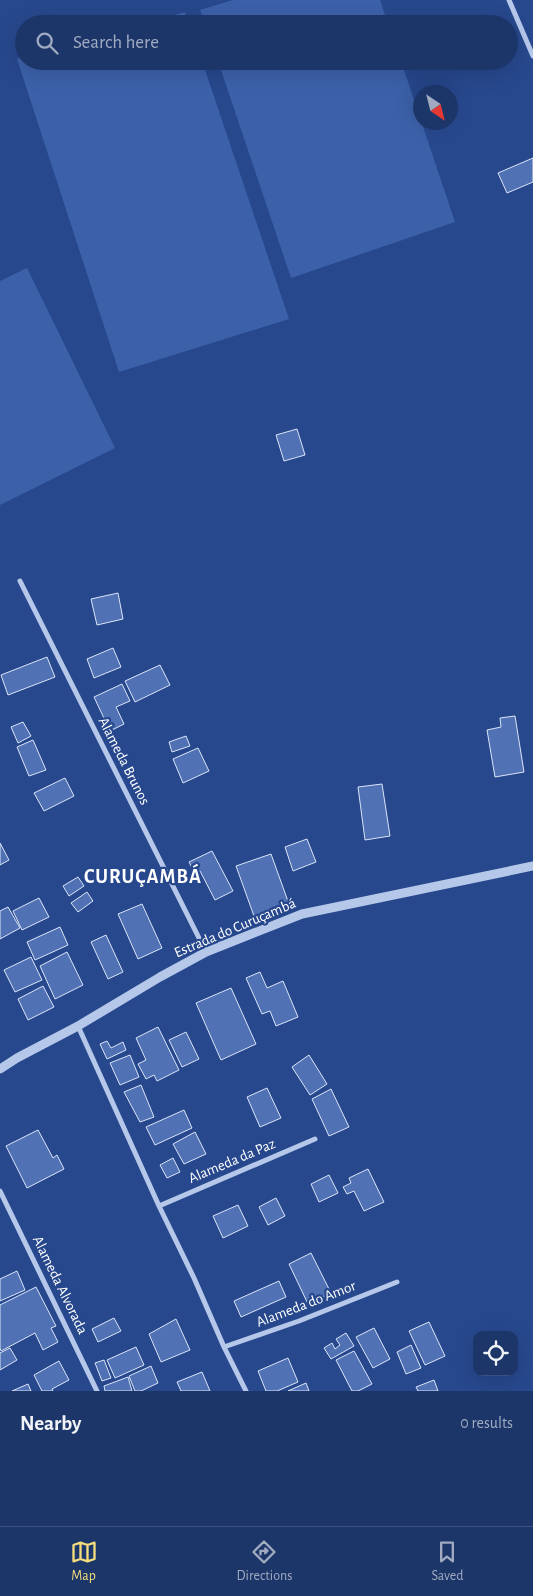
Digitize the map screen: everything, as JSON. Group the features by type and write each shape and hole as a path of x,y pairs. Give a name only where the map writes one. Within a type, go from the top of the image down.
{"street":[{"path":"509,0 515,15"},
{"path":"518,21 533,56"},
{"name":"Alameda Brunos","path":"20,581 206,952"},
{"name":"Estrada do Curuçambá","path":"0,1069 206,952 302,914 533,866"},
{"path":"78,1026 159,1206 246,1391"},
{"name":"Alameda da Paz","path":"159,1206 315,1139"},
{"name":"Alameda Alvorada","path":"0,1191 97,1391"},
{"name":"Alameda do Amor","path":"224,1347 299,1321 397,1282"}],"shaded area":[{"path":"233,0 380,0 385,15 202,15 200,10"},
{"path":"185,12 186,15 174,15"},
{"path":"21,70 205,70 289,319 119,372"},
{"path":"221,70 404,70 413,97 413,130 424,130 455,222 291,278"},
{"path":"27,268 115,448 0,505 0,281"}],"building":[{"path":"533,158 533,182 507,193 498,173"},
{"path":"297,429 305,455 284,461 276,435"},
{"path":"118,593 123,619 97,625 91,599"},
{"path":"113,648 121,667 94,678 87,659"},
{"path":"47,657 55,677 8,695 1,675"},
{"path":"160,665 170,685 135,702 125,681"},
{"path":"122,684 130,701 116,707 124,724 110,731 94,697"},
{"path":"515,716 524,772 495,777 487,730 501,727 500,718"},
{"path":"23,722 31,736 18,743 11,727"},
{"path":"186,736 190,746 172,752 169,742"},
{"path":"33,740 46,770 29,776 17,747"},
{"path":"198,748 209,771 183,783 173,759"},
{"path":"65,778 74,796 44,811 34,793"},
{"path":"382,784 390,836 365,840 358,787"},
{"path":"307,839 316,862 293,871 285,847"},
{"path":"0,843 9,860 0,865"},
{"path":"212,851 233,891 215,900 200,871 195,874 189,862"},
{"path":"271,854 289,904 254,916 236,866"},
{"path":"78,877 84,886 69,896 63,886"},
{"path":"87,892 93,901 78,912 71,903"},
{"path":"39,898 49,917 22,930 13,911"},
{"path":"142,904 162,948 138,959 118,914"},
{"path":"8,907 20,928 0,939 0,911"},
{"path":"60,927 68,945 35,960 27,942"},
{"path":"106,935 123,972 108,979 91,942"},
{"path":"67,952 83,985 55,999 40,966"},
{"path":"31,957 42,980 15,992 4,970"},
{"path":"260,972 267,988 283,981 298,1017 276,1026 270,1011 262,1014 246,978"},
{"path":"43,986 54,1007 28,1020 18,999"},
{"path":"231,988 256,1044 221,1060 196,1003"},
{"path":"158,1027 179,1070 157,1081 154,1075 146,1079 138,1064 146,1060 136,1038"},
{"path":"186,1032 199,1059 182,1067 169,1040"},
{"path":"107,1041 111,1048 123,1042 126,1050 107,1059 100,1044"},
{"path":"130,1055 139,1077 120,1085 110,1063"},
{"path":"309,1055 327,1084 310,1095 292,1067"},
{"path":"141,1085 154,1117 140,1122 124,1092"},
{"path":"267,1088 281,1118 260,1127 247,1097"},
{"path":"331,1089 349,1127 329,1136 312,1099"},
{"path":"184,1110 192,1128 155,1145 146,1127"},
{"path":"38,1130 53,1158 57,1155 64,1169 27,1188 6,1146"},
{"path":"195,1132 206,1154 184,1164 173,1144"},
{"path":"173,1158 180,1172 167,1178 160,1165"},
{"path":"368,1169 384,1202 364,1211 354,1191 347,1194 343,1187 351,1183 349,1178"},
{"path":"329,1175 338,1193 319,1202 311,1184"},
{"path":"276,1198 285,1216 268,1225 259,1207"},
{"path":"238,1205 248,1226 223,1238 213,1216"},
{"path":"311,1253 331,1293 308,1304 289,1264"},
{"path":"17,1271 25,1290 0,1301 0,1279"},
{"path":"279,1281 286,1297 241,1317 234,1301"},
{"path":"36,1287 56,1326 51,1328 58,1342 43,1350 35,1333 1,1351 0,1305"},
{"path":"114,1318 121,1331 98,1342 92,1329"},
{"path":"176,1319 190,1350 161,1362 149,1334"},
{"path":"429,1322 445,1356 425,1365 409,1331"},
{"path":"374,1328 390,1359 373,1368 356,1337"},
{"path":"346,1333 354,1346 331,1359 324,1348 332,1343 335,1349 340,1345 336,1339"},
{"path":"411,1345 421,1368 406,1374 397,1352"},
{"path":"136,1347 144,1365 115,1378 107,1360"},
{"path":"10,1348 17,1360 0,1370 0,1353"},
{"path":"354,1351 372,1384 358,1391 352,1391 336,1360"},
{"path":"288,1358 298,1382 277,1391 266,1391 258,1371"},
{"path":"104,1360 111,1378 102,1381 95,1363"},
{"path":"59,1361 69,1380 52,1389 53,1391 42,1391 34,1375"},
{"path":"151,1366 158,1383 141,1391 135,1391 129,1376"},
{"path":"202,1372 210,1391 181,1391 177,1382"},
{"path":"128,1377 132,1391 105,1391 104,1386"},
{"path":"434,1380 438,1391 418,1391 416,1387"},
{"path":"306,1383 309,1391 288,1391"},
{"path":"28,1384 31,1391 12,1391"}],"district":[{"name":"CURUÇAMBÁ","path":"143,877"}]}
